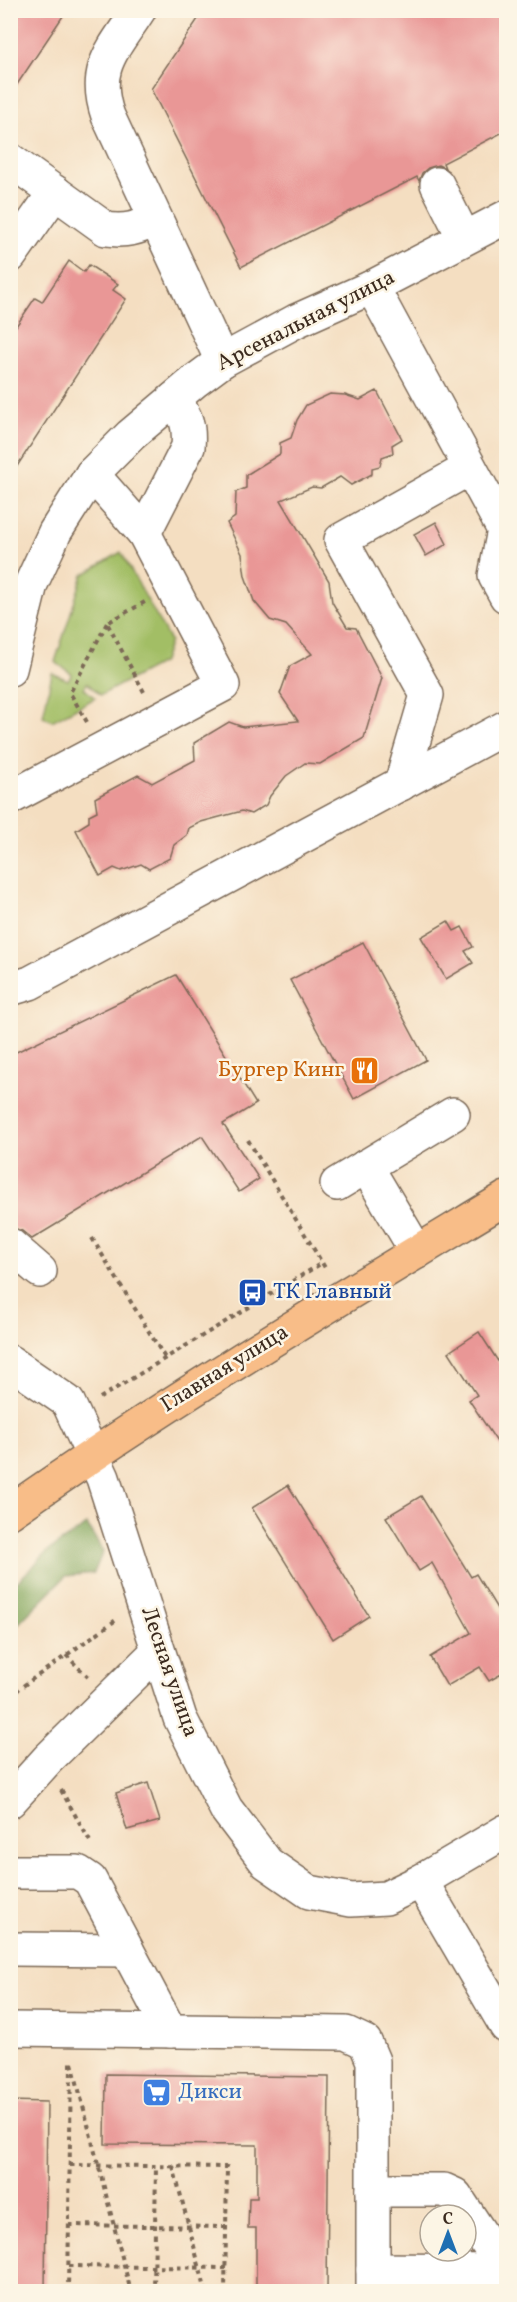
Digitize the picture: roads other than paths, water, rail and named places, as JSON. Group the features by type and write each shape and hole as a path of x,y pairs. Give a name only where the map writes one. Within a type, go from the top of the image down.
{"main road":[{"name":"Главная улица","path":"10,1512 93,1454 220,1371 507,1198"}],"street":[{"path":"139,10 104,64 101,98 222,362"},
{"path":"10,160 106,229 124,232 142,227 156,219"},
{"path":"437,184 464,238"},
{"path":"10,256 55,192"},
{"name":"Арсенальная улица","path":"10,669 31,584 55,532 92,474 131,435 222,362 296,321 372,287 507,217"},
{"path":"372,287 470,468 506,529 495,576 507,596"},
{"path":"144,533 188,447 189,431 185,416 174,399"},
{"path":"401,784 427,695 341,540 470,468"},
{"path":"10,798 223,685 144,533 92,474"},
{"path":"10,989 30,983 507,727"},
{"path":"337,1184 453,1114"},
{"path":"366,1166 417,1252"},
{"path":"10,1245 40,1271"},
{"name":"Лесная улица","path":"10,1362 68,1402 103,1478 180,1718 226,1809 267,1863 309,1892 351,1900 386,1898 421,1881 507,1831"},
{"path":"10,1801 48,1759 158,1651"},
{"path":"10,1872 78,1872 90,1880 170,2031"},
{"path":"421,1881 507,2026"},
{"path":"10,1949 127,1950"},
{"path":"10,2029 346,2033 365,2042 374,2061 373,2281 506,2272 455,2195 444,2190 374,2190"}],"place":[{"name":"Бургер Кинг","path":"365,1070"},
{"name":"ТК Главный","path":"252,1292"},
{"name":"Дикси","path":"157,2092"}]}
